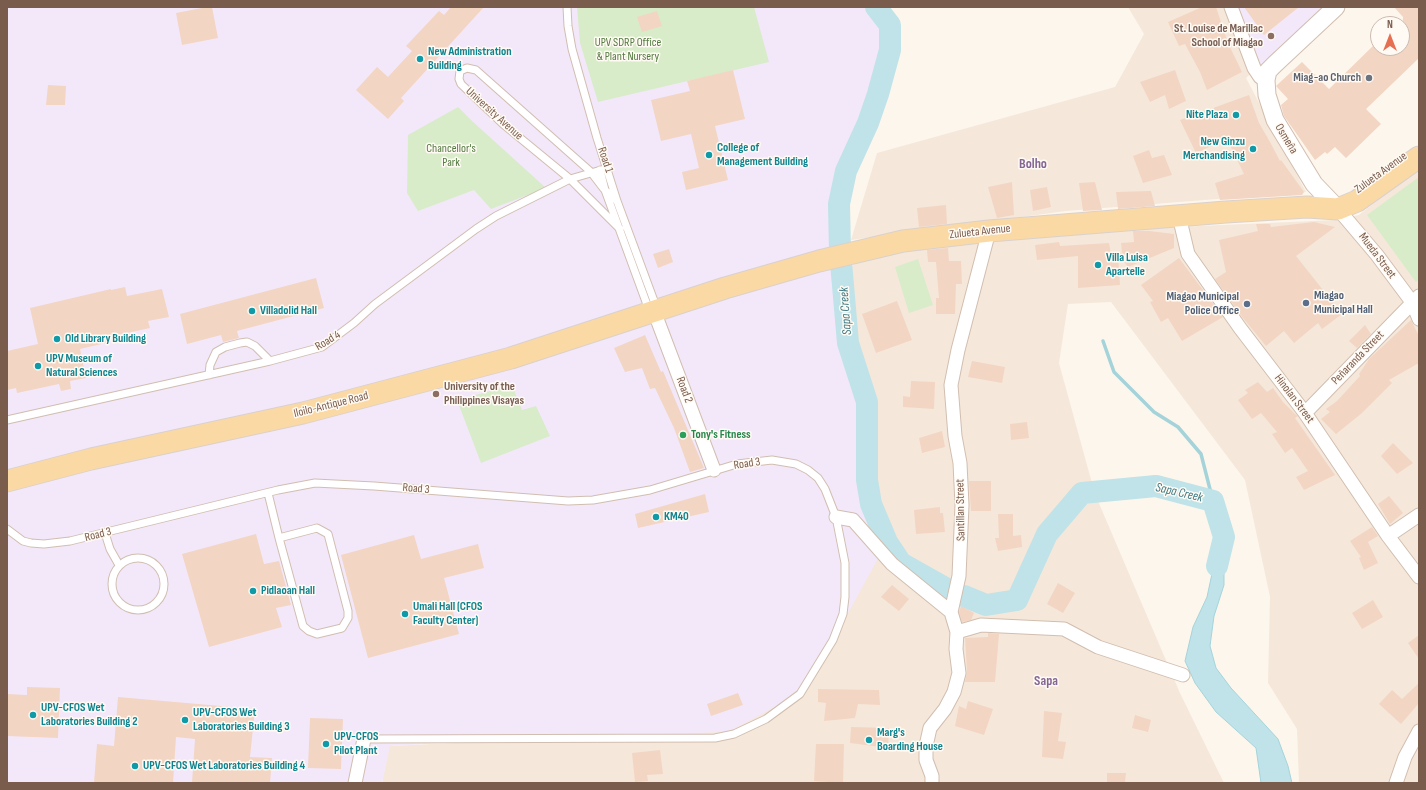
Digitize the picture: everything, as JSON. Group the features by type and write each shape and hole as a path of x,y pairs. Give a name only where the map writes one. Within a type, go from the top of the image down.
{"main road":[{"name":"Zulueta Avenue","path":"1329,204 1355,193 1419,144"},
{"name":"Zulueta Avenue","path":"654,311 819,261 903,241 989,230 1358,201 1419,157"},
{"name":"Iloilo-Antique Road","path":"7,481 91,459 303,412 511,358 654,311"}],"street":[{"path":"1231,7 1254,68 1260,76 1267,75 1336,7"},
{"name":"Osmeña","path":"1267,75 1267,95 1275,120 1314,184 1329,204"},
{"name":"Mueda Street","path":"1329,204 1377,255 1415,299 1419,319"},
{"name":"Hinolan Street","path":"1180,216 1188,254 1240,328 1305,412 1388,536 1419,577"},
{"name":"Santillan Street","path":"951,612 960,576 962,513 960,463 955,436 952,385 958,350 989,230"},
{"name":"Peñaranda Street","path":"1305,412 1415,299"},
{"name":"Road 2","path":"654,311 714,470"},
{"path":"1388,536 1419,516"},
{"path":"836,517 853,520 892,564 951,612 957,632 956,650 959,673 954,692 945,709 930,728 926,746 926,760 932,776 932,783"},
{"path":"957,632 981,625 1064,629 1098,647 1183,675"},
{"path":"1396,783 1405,757 1419,731"},
{"path":"355,783 364,739"}],"lane":[{"name":"Road 1","path":"567,7 572,49 604,169 617,201 654,311"},
{"name":"University Avenue","path":"617,201 605,190 591,172 476,70 467,68 460,71 459,79 461,84 503,124 570,179 620,230"},
{"name":"Road 1","path":"604,169 605,190 654,311"},
{"name":"Road 4","path":"7,420 270,361 322,347 354,323 375,304 476,229 496,216 570,179 604,169"},
{"path":"209,375 210,365 216,352 225,347 240,343 247,342 256,346 270,361"},
{"name":"Road 3","path":"7,529 23,541 44,544 70,541 314,483 374,486 568,502 580,501 650,490 714,470 750,462 772,460 796,464 808,470 818,478 825,490 836,517 841,538 846,575 845,598 841,622 822,659 800,694 784,707 755,724 734,734 715,738 364,739"},
{"path":"268,493 279,538 303,626 309,632 317,634 342,628 348,618 348,610 328,534 317,528 279,538"},
{"path":"105,533 110,548 119,565"},
{"path":"135,557 152,561 159,567 164,575 164,592 160,600 146,609 133,609 122,604 116,598 112,582 114,573 119,565 126,560 135,557"}],"shaded area":[{"name":"University of the Philippines Visayas","path":"7,7 876,7 890,25 890,50 878,94 868,123 846,171 839,204 839,226 848,343 867,402 867,480 871,504 887,542 830,646 805,685 786,701 728,732 574,736 390,746 382,783 7,783"},
{"path":"1128,7 1323,7 1246,78 1306,192 1066,211 851,240 877,153 1115,87 1144,34"},
{"name":"St. Louise de Marillac School of Miagao","path":"1234,7 1327,7 1261,65"},
{"path":"1419,167 1419,783 1299,783 1297,729 1268,683 1270,597 1245,480 1111,302 1068,304 1059,363 1095,494 1180,693 1224,783 382,783 389,746 475,742 887,542 871,504 867,480 867,402 848,343 843,285 842,272 865,258 996,235 1335,220 1359,215"}],"green space":[{"name":"UPV SDRP Office & Plant Nursery","path":"577,7 754,7 769,62 598,102 580,43"},
{"name":"Chancellor's Park","path":"458,107 546,188 491,209 474,190 418,211 407,193 408,135"},
{"path":"1419,177 1419,279 1416,282 1367,215"},
{"path":"918,259 933,305 909,313 895,267"},
{"path":"512,385 522,410 536,406 550,436 481,463 457,400"}],"water":[{"path":"1224,537 1224,585 1214,616 1210,646 1216,668 1231,688 1278,739 1288,766 1292,783 1261,783 1256,748 1216,712 1195,683 1185,661 1193,627 1207,597 1216,555"}],"building":[{"path":"212,7 218,38 182,45 176,13"},
{"name":"New Administration Building","path":"451,7 484,7 401,98 404,101 388,119 356,90 377,67 388,77 412,51 406,46 439,11 444,15"},
{"path":"1202,7 1216,7 1228,43 1242,72 1207,90 1200,72 1185,44 1179,46 1168,22"},
{"path":"1244,7 1299,7 1264,35"},
{"name":"Miag-ao Church","path":"1394,7 1419,7 1419,58 1366,109 1381,124 1346,158 1335,147 1327,154 1325,152 1315,160 1284,116 1281,105 1288,99 1276,86 1302,62 1329,89 1370,49 1370,56 1410,56 1410,16 1402,16"},
{"path":"657,11 662,26 642,32 637,17"},
{"path":"733,70 745,119 715,126 728,180 686,190 682,172 699,168 691,134 661,141 651,100 690,91 687,81"},
{"path":"1175,70 1186,101 1169,109 1165,95 1150,102 1140,82"},
{"path":"48,85 66,86 65,105 46,105"},
{"path":"1249,95 1259,123 1280,161 1281,160 1304,192 1302,195 1220,200 1215,183 1244,174 1227,139 1196,153 1180,120"},
{"path":"1149,150 1152,158 1164,155 1172,175 1143,183 1133,156"},
{"path":"1012,182 1014,215 997,218 988,187"},
{"path":"1095,182 1102,210 1083,211 1079,183"},
{"path":"1047,187 1051,207 1033,211 1030,190"},
{"path":"1151,191 1155,206 1118,209 1116,192"},
{"path":"946,205 947,224 919,227 917,208"},
{"path":"1314,222 1335,227 1296,256 1342,314 1322,329 1318,323 1294,343 1284,331 1266,346 1243,318 1215,279 1226,272 1219,240 1258,231 1256,224 1270,224 1271,227"},
{"path":"1133,231 1174,234 1174,248 1128,267 1118,253 1122,253 1121,243 1134,242"},
{"name":"Villa Luisa Apartelle","path":"1059,242 1060,246 1109,243 1111,254 1118,253 1120,285 1078,288 1078,256 1037,260 1035,245"},
{"path":"948,248 949,261 961,261 962,284 956,284 955,314 936,314 936,298 939,298 936,262 928,262 927,250"},
{"path":"669,249 673,262 658,268 653,254"},
{"path":"1179,258 1223,317 1182,341 1168,318 1161,322 1150,302 1153,301 1141,285"},
{"name":"Villadolid Hall","path":"316,278 324,308 237,331 239,338 223,342 221,335 187,344 180,314"},
{"name":"Old Library Building","path":"125,287 127,296 162,289 169,317 148,321 150,328 109,337 110,342 80,349 86,378 70,381 71,389 61,391 59,384 17,393 16,388 7,390 7,351 38,344 30,308"},
{"path":"897,301 912,340 876,353 862,314"},
{"path":"1411,320 1419,336 1419,363 1389,380 1392,383 1362,413 1336,434 1321,419 1330,412 1326,409 1337,401 1360,376 1359,374 1369,359"},
{"path":"1365,325 1371,334 1357,348 1349,341"},
{"path":"645,335 661,372 663,371 704,468 690,472 674,428 655,388 650,389 642,368 625,372 614,348"},
{"path":"972,361 1005,367 1002,383 968,377"},
{"path":"911,381 935,382 934,409 903,407 903,396 910,397"},
{"path":"1258,382 1267,392 1273,388 1283,402 1298,416 1295,418 1335,475 1304,490 1296,477 1308,471 1292,448 1285,453 1272,434 1277,432 1261,413 1252,419 1238,400 1248,393 1245,390"},
{"path":"1027,422 1029,438 1011,440 1010,424"},
{"path":"942,431 945,447 922,453 919,438"},
{"path":"1393,443 1413,463 1397,474 1381,456"},
{"path":"969,481 991,481 991,511 971,511"},
{"path":"705,494 709,512 638,528 635,514"},
{"path":"1389,496 1403,513 1390,524 1378,504"},
{"path":"940,507 940,513 943,513 945,532 916,534 914,510"},
{"path":"998,514 1013,514 1013,536 1021,535 1022,547 998,551 995,538 999,538"},
{"path":"1372,527 1378,536 1368,542 1378,563 1364,570 1359,558 1361,557 1350,541"},
{"name":"Pidlaoan Hall","path":"256,534 264,564 279,561 291,605 276,608 282,627 209,647 182,554"},
{"name":"Umali Hall (CFOS Faculty Center)","path":"414,535 421,559 478,544 484,568 444,578 459,634 368,658 341,555"},
{"path":"1058,583 1075,593 1063,613 1047,604"},
{"path":"892,585 909,599 899,611 881,597"},
{"path":"1373,600 1383,617 1362,629 1352,613"},
{"path":"961,606 974,613 971,620 962,622 959,612"},
{"path":"988,633 999,634 995,682 965,682 967,672 965,638 988,637"},
{"path":"1419,635 1419,659 1408,643"},
{"path":"1419,683 1419,703 1401,724 1379,704 1392,690 1402,699"},
{"name":"UPV-CFOS Wet Laboratories Building 2","path":"27,687 60,688 58,738 7,736 7,694 27,695"},
{"path":"818,689 879,690 880,705 858,704 855,718 824,721 826,703 818,702"},
{"path":"738,693 743,705 711,716 707,704"},
{"path":"118,697 255,709 250,757 272,758 270,783 192,783 195,739 176,737 173,783 94,783 97,744 114,746"},
{"path":"968,701 993,709 984,735 955,726 959,706 966,709"},
{"path":"1044,711 1062,713 1058,741 1066,742 1063,759 1042,757"},
{"path":"1135,715 1151,720 1148,732 1132,728"},
{"name":"UPV-CFOS Pilot Plant","path":"310,718 343,719 341,769 308,768"},
{"name":"Marg's Boarding House","path":"851,727 889,728 888,748 850,743"},
{"path":"816,744 844,744 843,783 814,781"},
{"path":"660,750 663,774 647,775 648,781 635,782 632,753"},
{"path":"1107,773 1126,773 1125,783 1107,783"}],"waterway":[{"name":"Sapa Creek","path":"876,7 890,25 890,50 878,94 868,123 846,171 839,204 840,251 848,343 867,402 867,480 871,504 887,542 901,563 949,590"},
{"path":"1103,341 1114,372 1154,412 1178,427 1201,454 1213,501"},
{"name":"Sapa Creek","path":"964,596 986,605 1017,600 1047,534 1082,493 1156,486 1213,501 1224,537 1217,566"}],"place":[{"name":"St. Louise de Marillac School of Miagao","path":"1271,36"},
{"name":"New Administration Building","path":"420,59"},
{"name":"Miag-ao Church","path":"1369,78"},
{"name":"Nite Plaza","path":"1236,115"},
{"name":"New Ginzu Merchandising","path":"1253,149"},
{"name":"College of Management Building","path":"709,155"},
{"name":"Villa Luisa Apartelle","path":"1098,265"},
{"name":"Miagao Municipal Hall","path":"1306,303"},
{"name":"Miagao Municipal Police Office","path":"1247,304"},
{"name":"Villadolid Hall","path":"252,311"},
{"name":"Old Library Building","path":"57,339"},
{"name":"UPV Museum of Natural Sciences","path":"38,366"},
{"name":"University of the Philippines Visayas","path":"436,394"},
{"name":"Tony's Fitness","path":"683,435"},
{"name":"KM40","path":"656,517"},
{"name":"Pidlaoan Hall","path":"253,591"},
{"name":"Umali Hall (CFOS Faculty Center)","path":"405,614"},
{"name":"UPV-CFOS Wet Laboratories Building 2","path":"33,715"},
{"name":"UPV-CFOS Wet Laboratories Building 3","path":"185,720"},
{"name":"Marg's Boarding House","path":"869,740"},
{"name":"UPV-CFOS Pilot Plant","path":"326,744"},
{"name":"UPV-CFOS Wet Laboratories Building 4","path":"135,766"}],"district":[{"name":"Bolho","path":"1033,164"},
{"name":"Sapa","path":"1046,681"}]}
